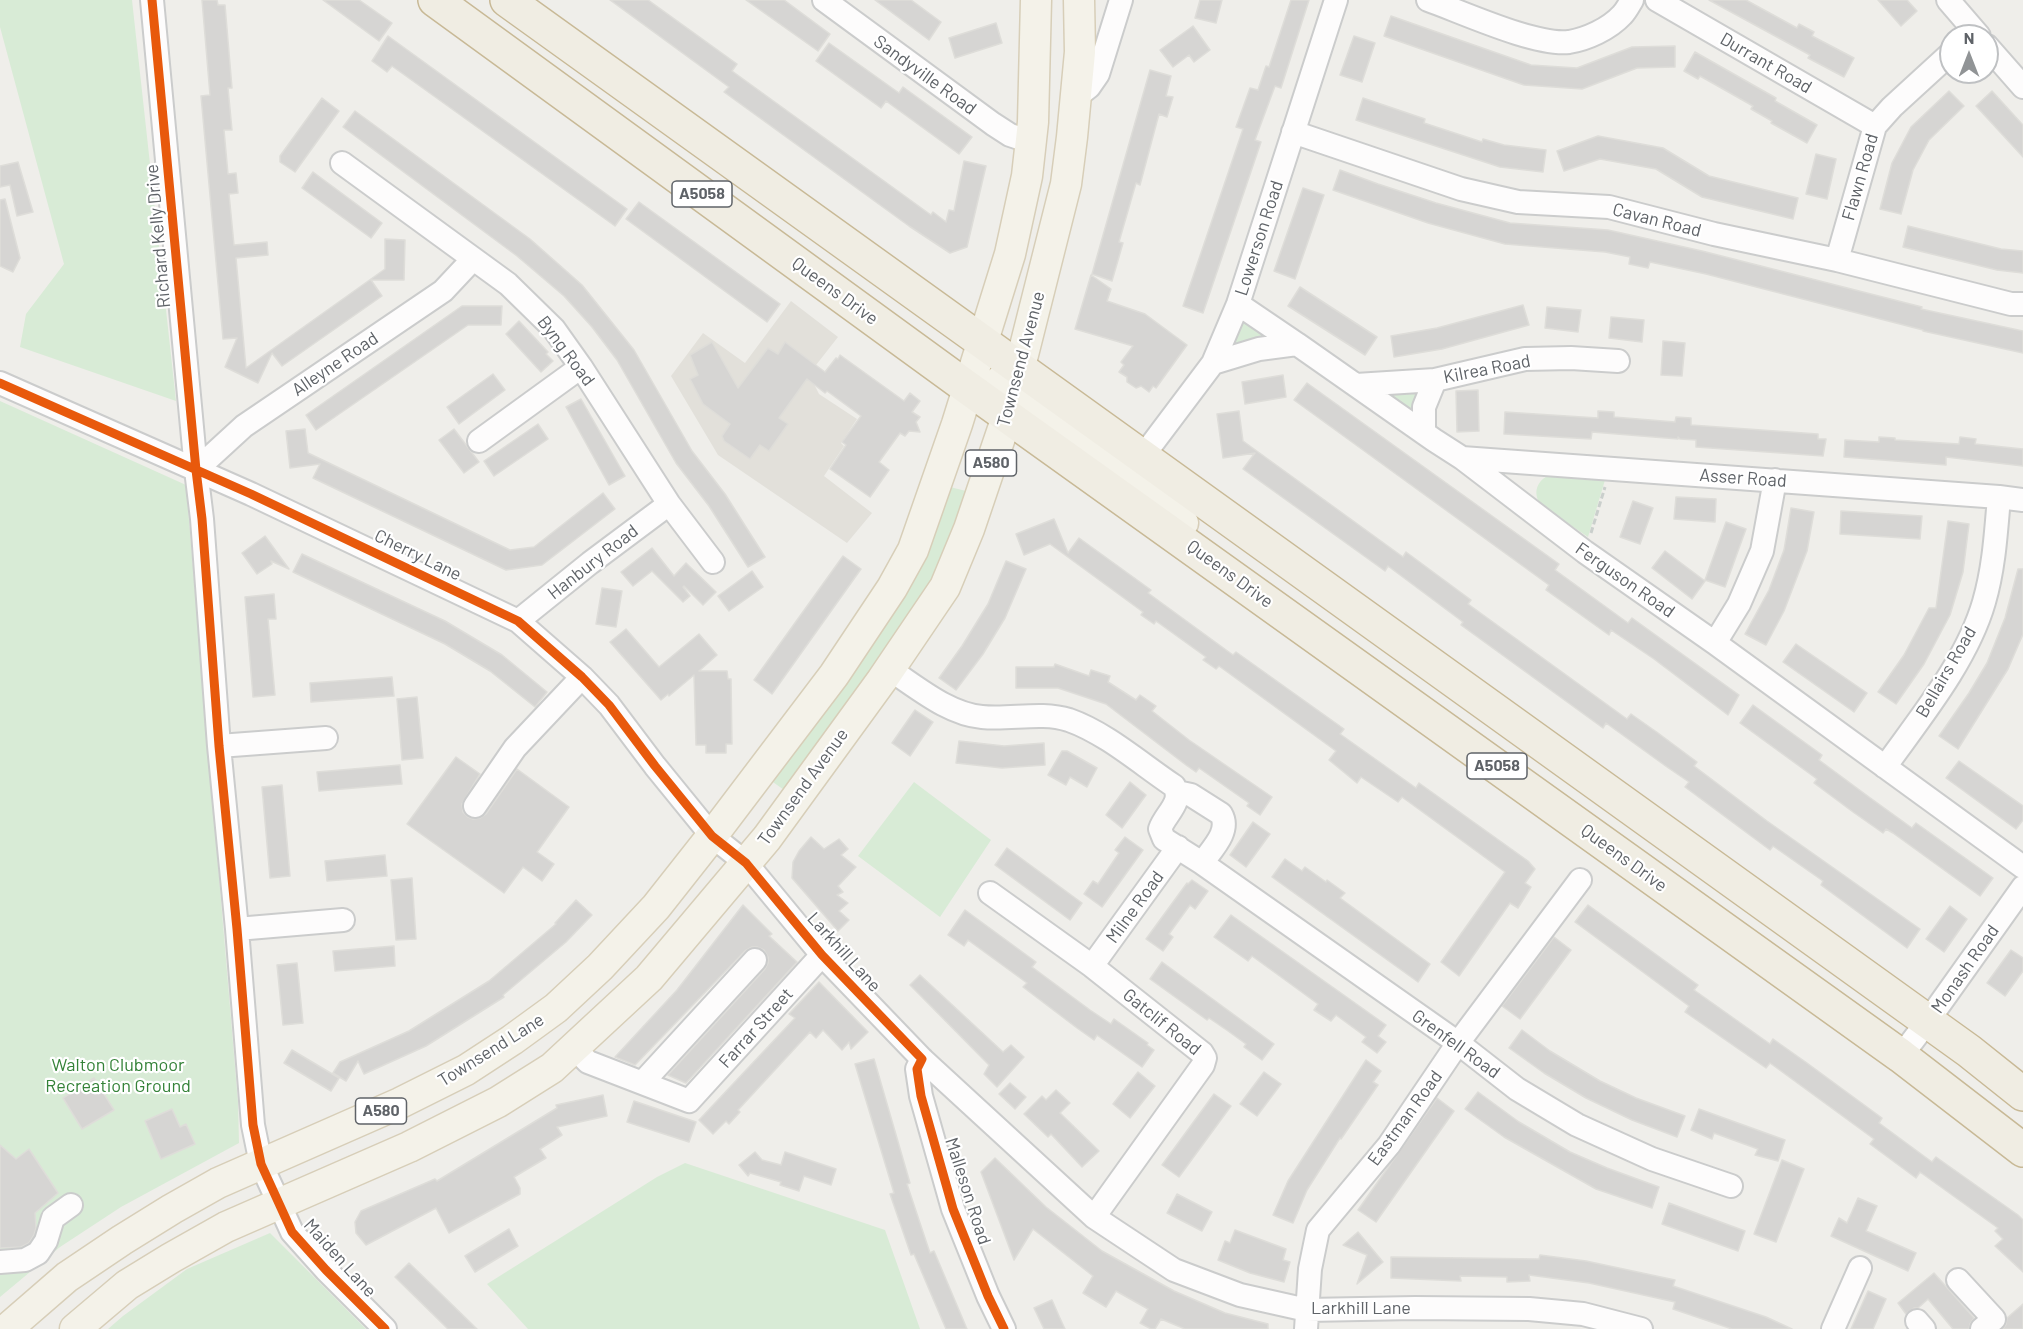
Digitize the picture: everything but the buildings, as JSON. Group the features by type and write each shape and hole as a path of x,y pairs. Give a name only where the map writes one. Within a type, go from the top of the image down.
{"highway":[{"name":"Queens Drive","path":"435,0 969,388 1013,392 1143,456 1968,1051 2023,1094"},
{"name":"Queens Drive","path":"507,0 983,343 1013,392 1261,597 1901,1056 2023,1150"}],"main road":[{"name":"A580","path":"712,836 834,675 892,588 913,550 969,388 1010,254 1027,176 1033,123 1036,0"},
{"name":"Townsend Avenue","path":"746,863 767,838 889,669 945,587 969,529 1013,392 1066,184 1080,52 1078,0"},
{"name":"Townsend Lane","path":"7,1329 67,1277 122,1240 218,1184 400,1103 466,1070 556,1008 600,967 656,907 712,836"},
{"name":"A580","path":"75,1329 128,1285 226,1227 409,1148 498,1102 552,1068 649,978 746,863"}],"street":[{"name":"Richard Kelly Drive","path":"152,0 195,470 202,519 219,746 237,929"},
{"name":"Sandyville Road","path":"824,0 993,124 1010,135 1031,141"},
{"path":"1076,97 1089,87 1098,74 1121,0"},
{"name":"Lowerson Road","path":"1143,456 1213,363 1238,304 1336,0"},
{"path":"1428,0 1524,35 1549,41 1568,42 1602,30 1622,15 1632,0"},
{"name":"Durrant Road","path":"1657,0 1875,126"},
{"path":"1948,0 1967,24"},
{"path":"1999,60 2023,87"},
{"name":"Flawn Road","path":"1838,260 1875,126 1892,107 1939,64"},
{"name":"Cavan Road","path":"1293,132 1461,189 1518,202 1608,207 1714,234 1838,260 2011,304 2023,304"},
{"name":"Byng Road","path":"342,163 508,284 554,329 669,504 713,562"},
{"name":"Alleyne Road","path":"195,470 244,426 443,291 473,259"},
{"name":"Ferguson Road","path":"1238,304 1462,458 1585,552 1715,643 2023,867"},
{"path":"1213,363 1259,349 1297,344"},
{"name":"Kilrea Road","path":"1356,385 1435,380 1525,359 1571,358 1618,361"},
{"path":"479,441 581,367"},
{"path":"1424,433 1424,407 1435,380"},
{"name":"Cherry Lane","path":"0,382 251,494 518,621 582,677 609,705 654,766 712,836 746,863"},
{"name":"Asser Road","path":"1462,458 2023,500"},
{"path":"1520,502 1524,475 1535,463"},
{"path":"1715,643 1739,604 1762,551 1775,480"},
{"name":"Bellairs Road","path":"1885,767 1935,697 1968,641 1984,602 1994,549 1999,497"},
{"name":"Hanbury Road","path":"518,621 669,504"},
{"path":"889,669 942,703 967,714 1004,718 1050,716 1083,726 1174,786 1177,792 1191,795 1221,814 1224,818 1224,831 1202,863"},
{"path":"475,806 515,748 582,677"},
{"path":"219,746 326,738"},
{"name":"Grenfell Road","path":"1177,792 1176,802 1160,829 1164,839 1202,863 1458,1043 1516,1089 1576,1125 1652,1160 1731,1186"},
{"name":"Milne Road","path":"1092,966 1178,848"},
{"name":"Larkhill Lane","path":"746,863 822,955 922,1059 1094,1217 1174,1270 1306,1319 1415,1308 1529,1309 1583,1314 1641,1329"},
{"name":"Eastman Road","path":"1306,1319 1310,1269 1318,1230 1389,1145 1458,1043 1580,880"},
{"name":"Monash Road","path":"1901,1056 2023,886"},
{"name":"Gatclif Road","path":"990,893 1092,966 1202,1053 1205,1058 1203,1065 1094,1217"},
{"path":"237,929 343,920"},
{"name":"Maiden Lane","path":"237,929 253,1125 261,1164 292,1232 385,1329"},
{"name":"Farrar Street","path":"642,1083 689,1101 822,955"},
{"path":"574,1048 588,1062 642,1083 754,960"},
{"name":"Malleson Road","path":"922,1059 917,1069 921,1096 953,1209 988,1296 1004,1329"},
{"path":"0,1262 25,1260 38,1253 46,1241 53,1218 71,1205"},
{"path":"1833,1329 1860,1268"},
{"path":"1958,1280 1994,1319 1982,1329"}],"path":[{"path":"1585,552 1611,468"}],"shaded area":[{"path":"791,301 838,337 809,374 819,394 857,419 841,443 844,446 824,476 872,513 847,543 718,455 671,376 703,333 745,363"}],"green space":[{"path":"0,0 132,0 176,401 20,347 26,314 64,264 0,27"},
{"path":"1242,320 1271,336 1232,349"},
{"path":"1419,390 1416,414 1385,391"},
{"name":"Walton Clubmoor Recreation Ground","path":"0,401 186,485 238,1102 239,1143 121,1207 60,1247 0,1297"},
{"path":"1550,475 1605,480 1588,537 1541,505 1536,492 1537,487"},
{"path":"950,487 970,492 936,578 787,792 770,780"},
{"path":"914,782 991,840 940,917 858,856"},
{"path":"685,1163 885,1230 920,1329 528,1329 487,1284 657,1177"},
{"path":"270,1233 366,1329 108,1329 187,1269"}],"cycle path":[{"path":"152,0 202,519 219,746 253,1125 261,1164 292,1232 385,1329"},
{"path":"0,383 251,494 518,621 582,677 609,705 712,836 746,863 822,955 922,1059 917,1069 921,1096 953,1209 988,1296 1004,1329"}]}
